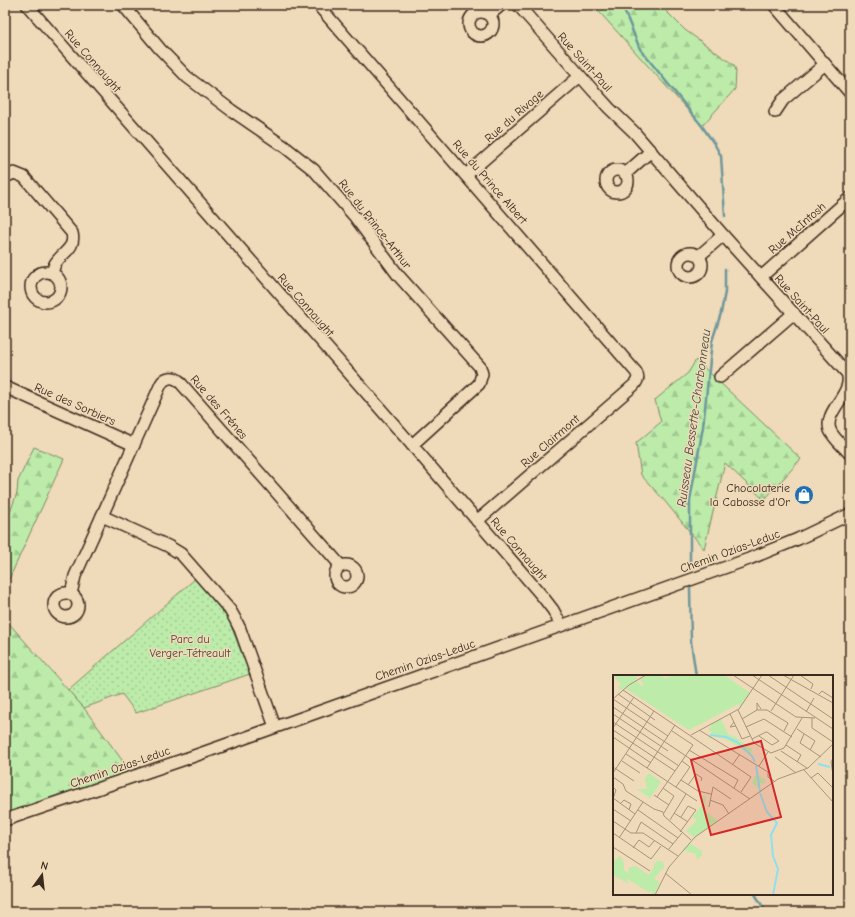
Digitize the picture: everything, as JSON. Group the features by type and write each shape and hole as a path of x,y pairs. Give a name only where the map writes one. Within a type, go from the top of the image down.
{"street":[{"name":"Rue Connaught","path":"27,5 412,444 547,602 561,625"},
{"name":"Rue du Prince-Arthur","path":"123,5 160,49 187,77 225,106 285,147 314,170 367,231 398,275 480,367 482,377 479,384 412,444"},
{"name":"Rue du Prince Albert","path":"318,5 636,372 638,379"},
{"path":"489,15 501,5"},
{"name":"Rue Saint-Paul","path":"518,5 609,108 651,151 849,377 849,386 830,419 829,426 831,433 850,454"},
{"path":"774,5 850,92"},
{"path":"775,112 783,100 825,64"},
{"name":"Rue du Rivage","path":"466,175 580,76"},
{"path":"625,174 651,151"},
{"path":"5,177 14,173 24,177 72,233 73,241 71,246 55,264 52,273"},
{"name":"Rue McIntosh","path":"760,277 850,198"},
{"path":"698,256 723,235"},
{"path":"720,377 794,313"},
{"name":"Rue des Frénes","path":"71,594 76,576 102,516 162,382 167,378 176,379 341,566"},
{"name":"Rue Clairmont","path":"478,521 634,385 638,379"},
{"name":"Rue des Sorbiers","path":"5,387 134,445"},
{"name":"Chemin Ozias-Leduc","path":"5,820 275,727 749,559 798,539 850,514"},
{"path":"102,516 168,546 181,554 230,610 240,629 275,727"}],"green space":[{"path":"593,5 660,5 685,30 734,65 736,71 735,89 702,126"},
{"path":"696,360 801,459 764,500 725,463 704,549 641,475 636,443 661,422 655,400 688,373"},
{"path":"34,447 64,459 5,588 5,522 17,493 18,481"},
{"name":"Parc du Verger-Tétreault","path":"195,579 228,618 250,674 136,713 122,694 84,708 68,690"},
{"path":"5,619 84,708 130,771 5,813"}],"waterway":[{"name":"Ruisseau Bessette-Charbonneau","path":"622,5 640,49 702,126 721,156 725,216"},
{"name":"Ruisseau Bessette-Charbonneau","path":"690,570 690,500 703,427 712,341 721,313 725,292 725,269"},
{"name":"Ruisseau Bessette-Charbonneau","path":"690,588 691,642 696,675"},
{"name":"Ruisseau Bessette-Charbonneau","path":"756,895 766,912"}],"place":[{"name":"Chocolaterie la Cabosse d'Or","path":"804,495"}]}
